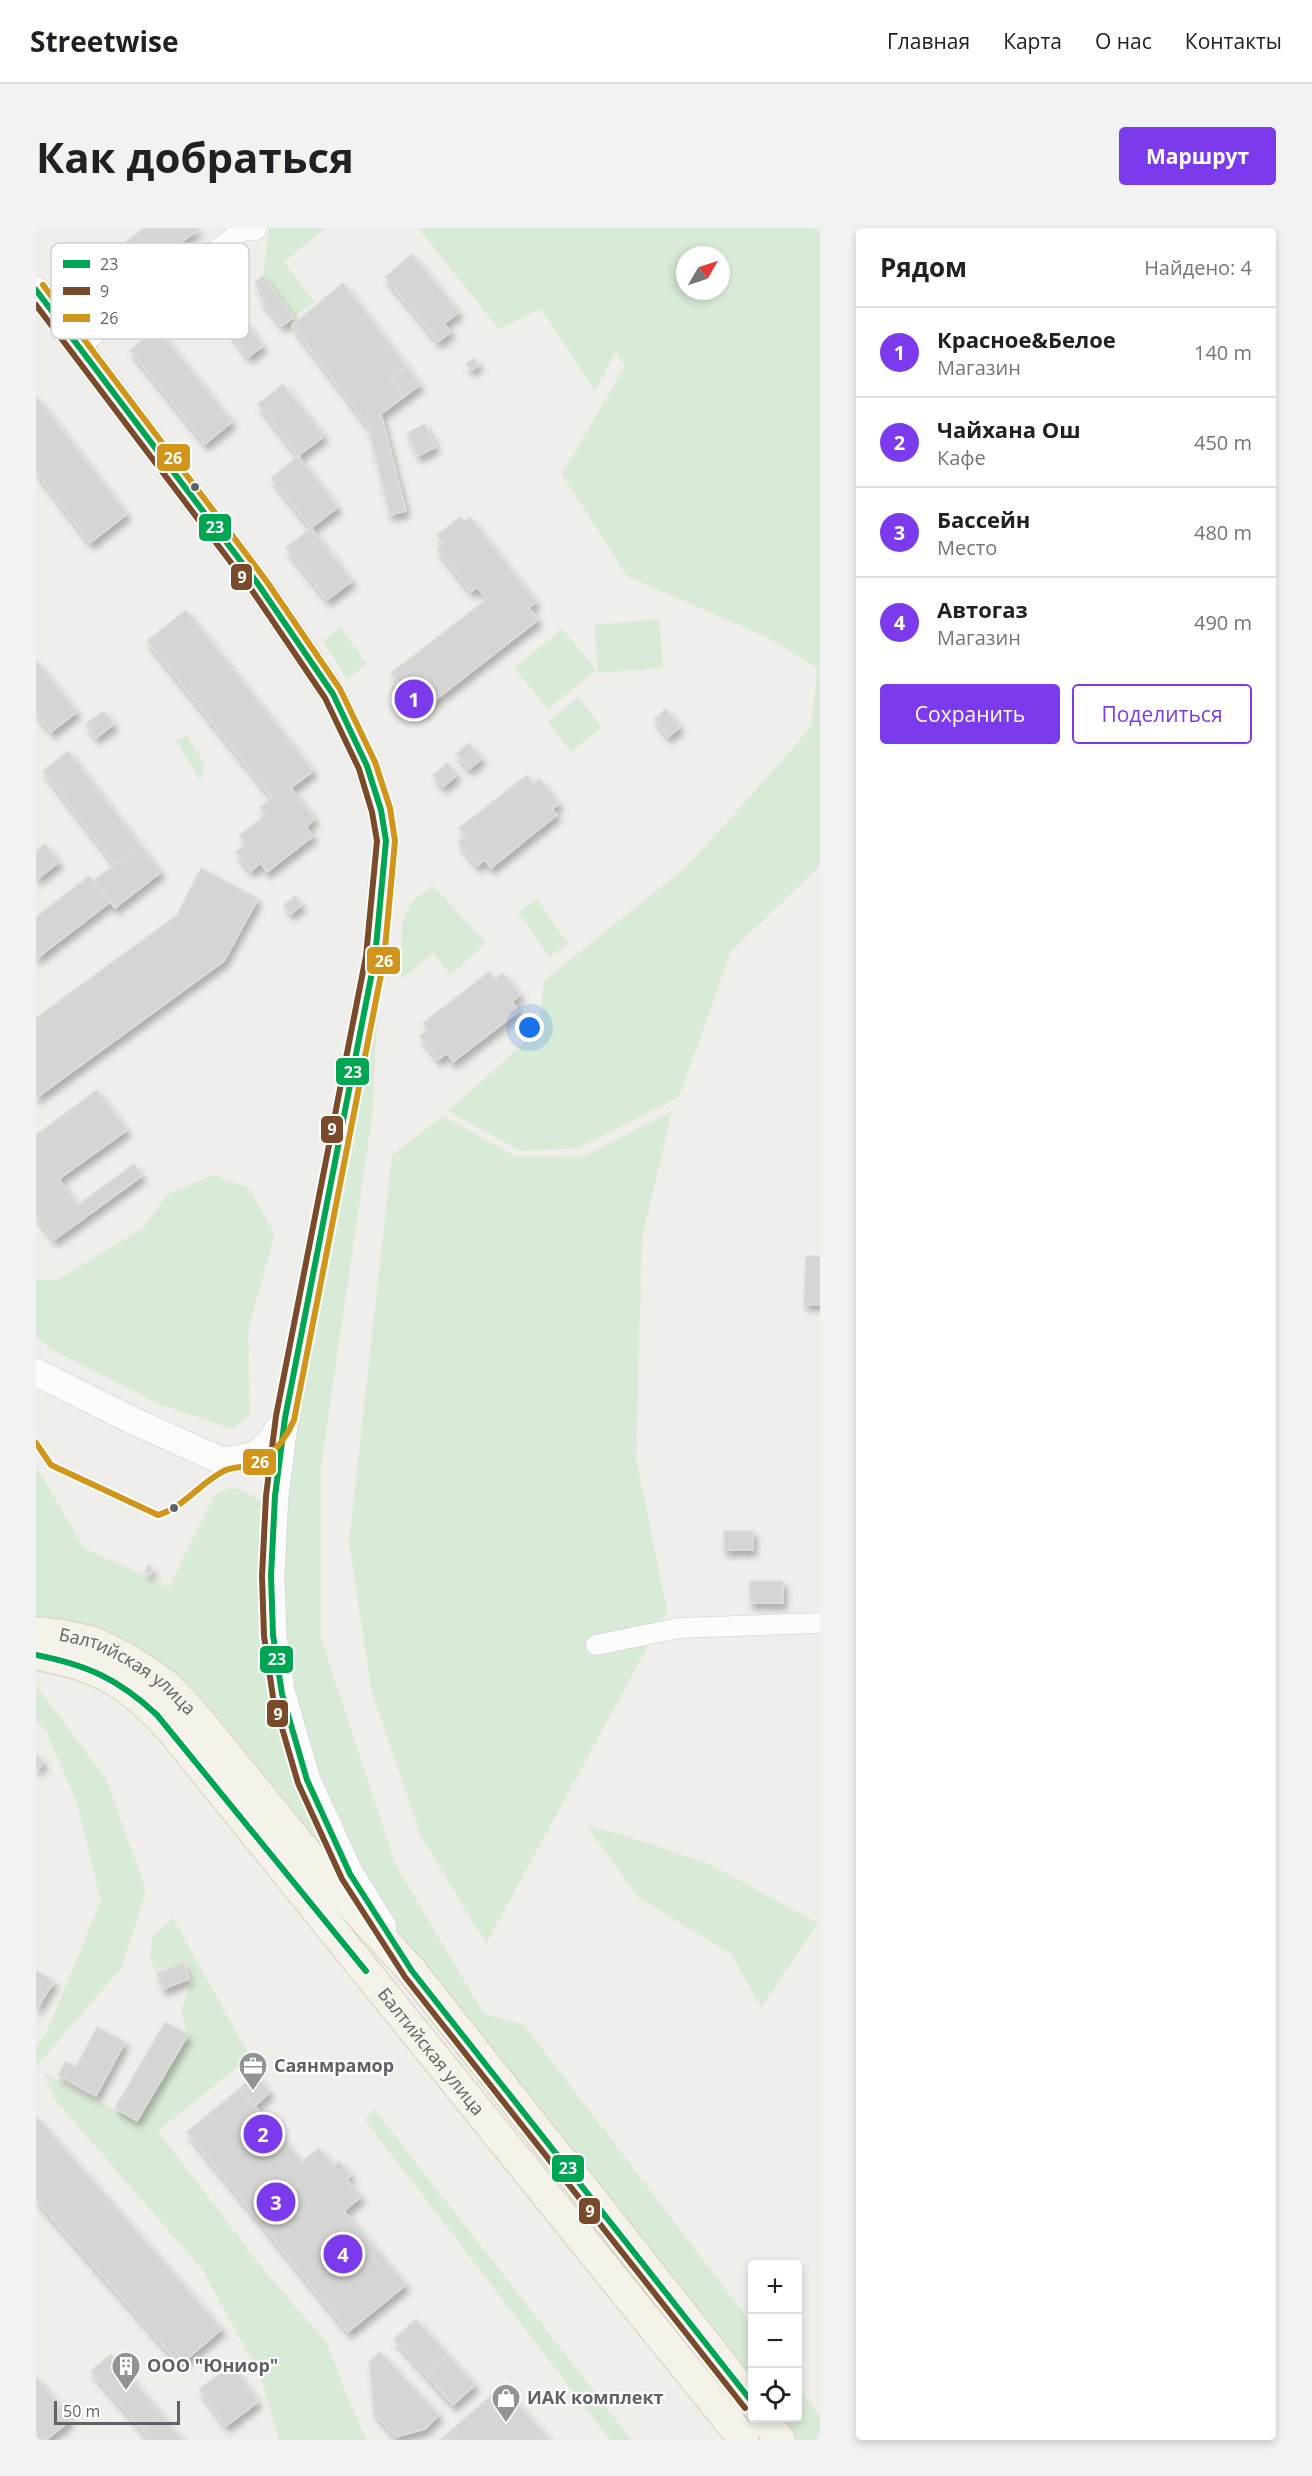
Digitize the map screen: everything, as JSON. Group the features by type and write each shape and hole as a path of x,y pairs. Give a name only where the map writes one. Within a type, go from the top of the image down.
{"main road":[{"path":"36,290 51,309"},
{"path":"74,339 258,584 333,694 367,766 381,810 386,841 375,957 285,1418 275,1497 271,1576 273,1635 282,1694 307,1780 350,1874 412,1971"},
{"path":"36,1372 125,1417 222,1461 254,1456 278,1432 285,1418"},
{"name":"Балтийская улица","path":"36,1632 94,1642 128,1659 165,1684 194,1714 334,1886 412,1971 748,2396"},
{"name":"Балтийская улица","path":"36,1655 88,1667 119,1682 149,1705 744,2440"},
{"path":"767,2422 780,2440"}],"street":[{"path":"225,243 241,231 256,230 256,228"},
{"path":"80,346 89,339"},
{"path":"596,1646 679,1628 820,1623"}],"green space":[{"path":"269,228 326,228 284,262 314,302 294,317 263,276"},
{"path":"418,228 820,228 820,866 731,951 679,1097 578,1148 521,1151 448,1111 539,1030 544,981 689,865 811,727 817,668 766,637 627,576 562,474 625,366 616,351 595,391 541,309 499,329"},
{"path":"659,619 663,668 598,673 594,625"},
{"path":"340,627 367,664 347,679 323,641"},
{"path":"562,629 596,670 548,709 514,668"},
{"path":"578,697 602,727 571,752 548,722"},
{"path":"187,736 205,764 200,780 176,740"},
{"path":"433,886 486,943 450,975 433,953 401,980 402,922 413,900"},
{"path":"537,899 568,944 549,957 518,912"},
{"path":"379,982 372,1117 321,1466 321,1638 395,1864 484,2014 524,2025 748,2319 748,2378 426,1980 358,1879 313,1786 280,1647 286,1450"},
{"path":"672,1111 642,1238 636,1457 667,1611 486,1944 421,1836 372,1693 349,1542 392,1155 443,1116 515,1156 583,1157"},
{"path":"213,1175 248,1187 275,1234 248,1330 250,1414 233,1429 157,1403 51,1349 36,1337 36,1280 57,1280 143,1228 168,1194"},
{"path":"36,1466 84,1548 169,1587 214,1496 221,1491 234,1488 264,1503 299,1793 334,1872 273,1799 281,1795 204,1702 178,1677 150,1655 118,1637 80,1624 36,1616"},
{"path":"36,1685 106,1779 146,1890 122,1967 36,2067 36,2045 45,2036 101,1901 77,1803 47,1733 36,1720"},
{"path":"586,1825 639,1840 711,1865 818,1923 761,2007 732,1955 638,1897"},
{"path":"173,1918 250,2057 158,2131 265,2272 327,2343 345,2392 367,2440 279,2440 261,2377 202,2269 55,2100 44,2073 137,2121 187,2035 181,2010 192,1981 184,1962 156,1971 150,1959 152,1937"},
{"path":"374,2109 632,2440 610,2440 365,2120"},
{"path":"802,2392 820,2417 820,2440 794,2440 781,2422 802,2422"}],"building":[{"path":"144,228 200,228 180,243 125,243"},
{"path":"412,254 459,312 444,324 451,332 438,342 385,277"},
{"path":"263,276 294,317 282,326 261,299 265,296 255,282"},
{"path":"343,283 407,367 391,379 405,396 381,414 406,511 390,515 368,426 292,325"},
{"path":"249,327 263,346 248,357 235,339 249,339"},
{"path":"144,339 166,339 232,422 205,444 130,350"},
{"path":"474,358 479,365 471,370 466,364"},
{"path":"407,367 420,385 405,396 391,379"},
{"path":"283,384 324,436 298,456 258,404"},
{"path":"36,396 127,514 90,543 36,472"},
{"path":"425,424 436,447 418,456 407,433"},
{"path":"298,456 338,507 311,528 271,478"},
{"path":"460,517 464,522 470,517 536,602 529,608 538,620 420,712 414,704 408,709 391,688 398,682 391,673 487,599 477,587 471,592 437,549 443,543 437,535"},
{"path":"311,528 352,581 327,600 286,548"},
{"path":"186,610 313,771 291,788 315,819 306,827 313,836 267,872 261,863 251,871 236,852 246,844 239,836 265,815 260,808 272,798 147,641"},
{"path":"36,660 77,712 51,732 36,713"},
{"path":"666,709 680,727 668,737 654,719"},
{"path":"104,711 114,724 96,738 86,724"},
{"path":"469,743 482,759 469,769 456,754"},
{"path":"68,751 140,845 115,865 43,771"},
{"path":"447,763 457,775 443,787 433,775"},
{"path":"527,775 533,783 540,779 559,804 552,809 557,815 491,868 485,860 477,866 458,842 466,836 459,828"},
{"path":"45,844 59,862 36,880 36,851"},
{"path":"140,845 161,872 115,908 93,881"},
{"path":"201,868 258,899 224,961 36,1098 36,1018 177,915"},
{"path":"89,876 110,902 36,959 36,917"},
{"path":"295,896 302,905 291,914 284,905"},
{"path":"489,972 495,979 503,973 520,995 512,1002 519,1011 453,1062 447,1053 438,1060 420,1036 428,1030 423,1023"},
{"path":"97,1090 127,1130 59,1179 78,1205 134,1164 142,1176 54,1240 36,1216 36,1135"},
{"path":"806,1256 820,1256 820,1305 804,1304"},
{"path":"724,1531 753,1531 753,1550 724,1550"},
{"path":"148,1565 153,1568 150,1574 145,1572"},
{"path":"750,1581 783,1581 783,1603 750,1603"},
{"path":"36,1753 44,1763 36,1770"},
{"path":"183,1963 189,1979 163,1989 157,1973"},
{"path":"36,1970 54,1982 36,2010"},
{"path":"165,2022 188,2035 137,2121 115,2108"},
{"path":"97,2027 125,2042 96,2096 58,2075 65,2062 76,2067"},
{"path":"255,2075 270,2092 255,2106 240,2088"},
{"path":"240,2088 302,2162 319,2148 334,2166 339,2161 351,2175 347,2179 361,2197 344,2211 406,2285 348,2332 187,2132"},
{"path":"36,2116 222,2329 180,2365 36,2200"},
{"path":"416,2319 448,2355 426,2375 394,2339"},
{"path":"380,2352 439,2415 425,2429 396,2437 374,2413 369,2362"},
{"name":"ООО \"Юниор\"","path":"111,2354 161,2414 142,2430 91,2371"},
{"path":"448,2355 475,2385 453,2405 426,2375"},
{"path":"232,2365 258,2402 226,2426 199,2389"},
{"path":"36,2376 71,2420 46,2440 36,2440"},
{"path":"502,2386 550,2440 440,2440"},
{"path":"161,2414 183,2440 150,2440 142,2430"}],"transit line":[{"name":"26","path":"43,285 51,296"},
{"name":"23","path":"36,290 51,310"},
{"name":"9","path":"36,305 51,325"},
{"name":"9","path":"62,339 251,589 325,698 359,769 372,812 377,841 366,956 276,1416 266,1496 262,1576 264,1636 273,1697 298,1783 342,1879 405,1977 745,2408"},
{"name":"23","path":"73,339 258,584 333,694 367,766 381,810 386,841 375,957 285,1418 275,1496 271,1576 273,1635 282,1694 307,1780 350,1874 412,1971 748,2397"},
{"name":"26","path":"36,1443 51,1465 158,1515 176,1507 224,1471 250,1466 261,1461 275,1449 289,1430 294,1420 384,959 395,841 390,808 375,762 340,689 265,579 84,339"},
{"name":"23","path":"36,1655 101,1675 129,1692 157,1715 366,1971"}],"place":[{"name":"Красное&Белое","path":"414,699"},
{"name":"Саянмрамор","path":"253,2092"},
{"name":"Чайхана Ош","path":"263,2134"},
{"name":"Бассейн","path":"276,2202"},
{"name":"Автогаз","path":"343,2254"},
{"name":"ООО \"Юниор\"","path":"126,2392"},
{"name":"ИАК комплект","path":"506,2424"}]}
